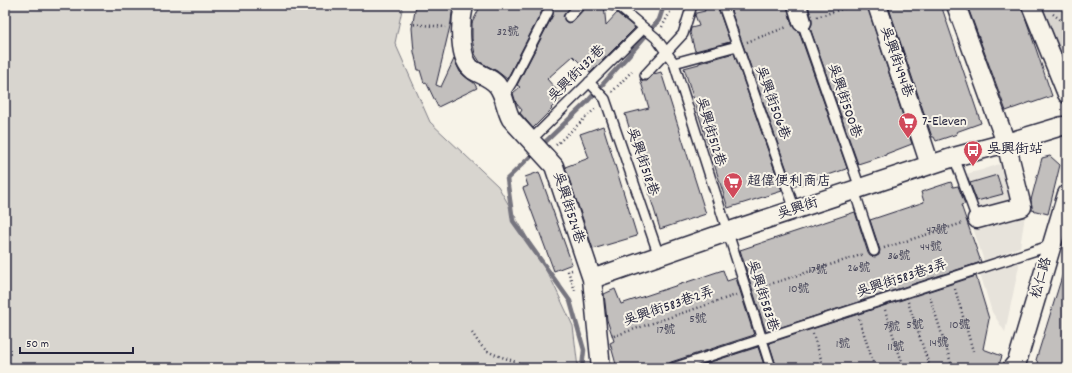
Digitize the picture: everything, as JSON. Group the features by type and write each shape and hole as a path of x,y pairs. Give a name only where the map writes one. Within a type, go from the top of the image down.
{"street":[{"name":"吳興街524巷","path":"464,5 461,16 460,30 463,49 468,65 473,70 488,77 497,85 503,96 511,119 554,166 592,279 597,341 601,368"},
{"path":"797,5 802,22"},
{"name":"吳興街494巷","path":"876,5 930,165"},
{"path":"956,5 1006,143 1022,208 977,219"},
{"path":"1031,5 1067,94"},
{"name":"吳興街","path":"592,279 727,232 954,157 1062,126 1067,126"},
{"name":"松仁路","path":"1019,366 1067,194"}],"lane":[{"path":"569,17 580,5"},
{"name":"吳興街512巷","path":"611,5 618,6 656,38 674,63 727,232"},
{"path":"645,75 683,34 692,5"},
{"name":"吳興街506巷","path":"723,5 795,210"},
{"path":"503,96 512,82 548,12"},
{"name":"吳興街500巷","path":"802,22 857,189 874,251"},
{"name":"吳興街432巷","path":"530,140 644,28"},
{"path":"674,63 737,46"},
{"name":"吳興街518巷","path":"589,82 606,99 659,256"},
{"path":"954,157 977,219"},
{"name":"吳興街583巷","path":"727,232 771,368"},
{"name":"吳興街583巷3弄","path":"674,368 1052,245"}],"path":[{"path":"656,38 674,5"},
{"path":"410,24 460,30"},
{"path":"545,155 606,99 636,67"},
{"path":"951,277 973,351"},
{"path":"926,285 952,366"},
{"name":"吳興街583巷2弄","path":"597,341 746,292"},
{"path":"905,292 930,368"},
{"path":"882,300 904,368"},
{"path":"855,309 875,368"},
{"path":"809,324 824,368"},
{"path":"472,333 486,350 502,358 514,361 524,368"}],"shaded area":[{"path":"5,5 403,5 395,43 430,122 498,186 553,283 573,326 578,368 5,368"},
{"path":"1040,5 1067,5 1067,80"},
{"path":"1017,158 1027,192 1020,247 984,261 973,228 983,224 966,174"},
{"path":"1020,261 1005,332 992,312 980,273"}],"building":[{"path":"416,5 453,5 451,22 436,85 441,87 454,59 460,72 474,83 477,88 438,107 426,82 424,83 420,70 418,70 414,52 412,28"},
{"path":"481,5 572,5 563,16 565,21 568,23 573,21 586,5 604,5 606,25 617,13 635,28 590,73 573,56 547,79 563,97 533,128 520,113 522,110 516,103 513,93 520,87 517,85 553,15 553,9 548,6 543,9 507,79 497,71 480,62 475,54 472,39 472,23"},
{"path":"703,5 717,5 730,42 695,51 690,33 691,28 699,26 695,15 696,13 705,11"},
{"path":"729,5 787,5 792,25 799,32 847,168 846,169 793,187"},
{"path":"808,5 867,5 912,144 886,155 858,164 810,28 812,19"},
{"path":"888,5 941,5 981,123 956,132 957,134 936,141 934,137 932,137"},
{"path":"967,5 1021,5 1052,96 1006,111"},
{"path":"734,53 782,191 728,208 684,68"},
{"path":"661,72 706,214 660,229 625,114 649,108 640,79 647,81 654,74"},
{"path":"603,126 637,236 593,249 565,167 589,158 580,134"},
{"path":"1050,156 1060,165 1048,214 1032,210 1031,200 1042,158"},
{"path":"539,172 572,264 554,271 523,188 528,186 525,177"},
{"path":"997,175 1003,194 977,201 970,183"},
{"path":"951,182 953,187 958,186 965,204 961,205 981,262 766,332 740,250 855,212 868,253 870,256 875,257 879,255 880,250 870,220 924,202 921,192"},
{"path":"723,270 727,281 736,278 754,335 671,362 668,364 667,368 617,368 610,343 614,341 607,320 604,294 615,289 621,304"},
{"path":"1064,270 1067,270 1067,368 1043,368 1036,360"},
{"path":"976,276 989,319 983,349 1002,356 998,368 777,368 769,343"},
{"path":"758,347 765,368 692,368"}],"waterway":[{"path":"541,146 586,103 636,47 659,20 664,5"},
{"path":"536,151 507,179 513,221 570,301 584,350 582,368"}],"place":[{"name":"7-Eleven","path":"908,139"},
{"name":"吳興街站","path":"973,167"},
{"name":"超偉便利商店","path":"733,199"}]}
